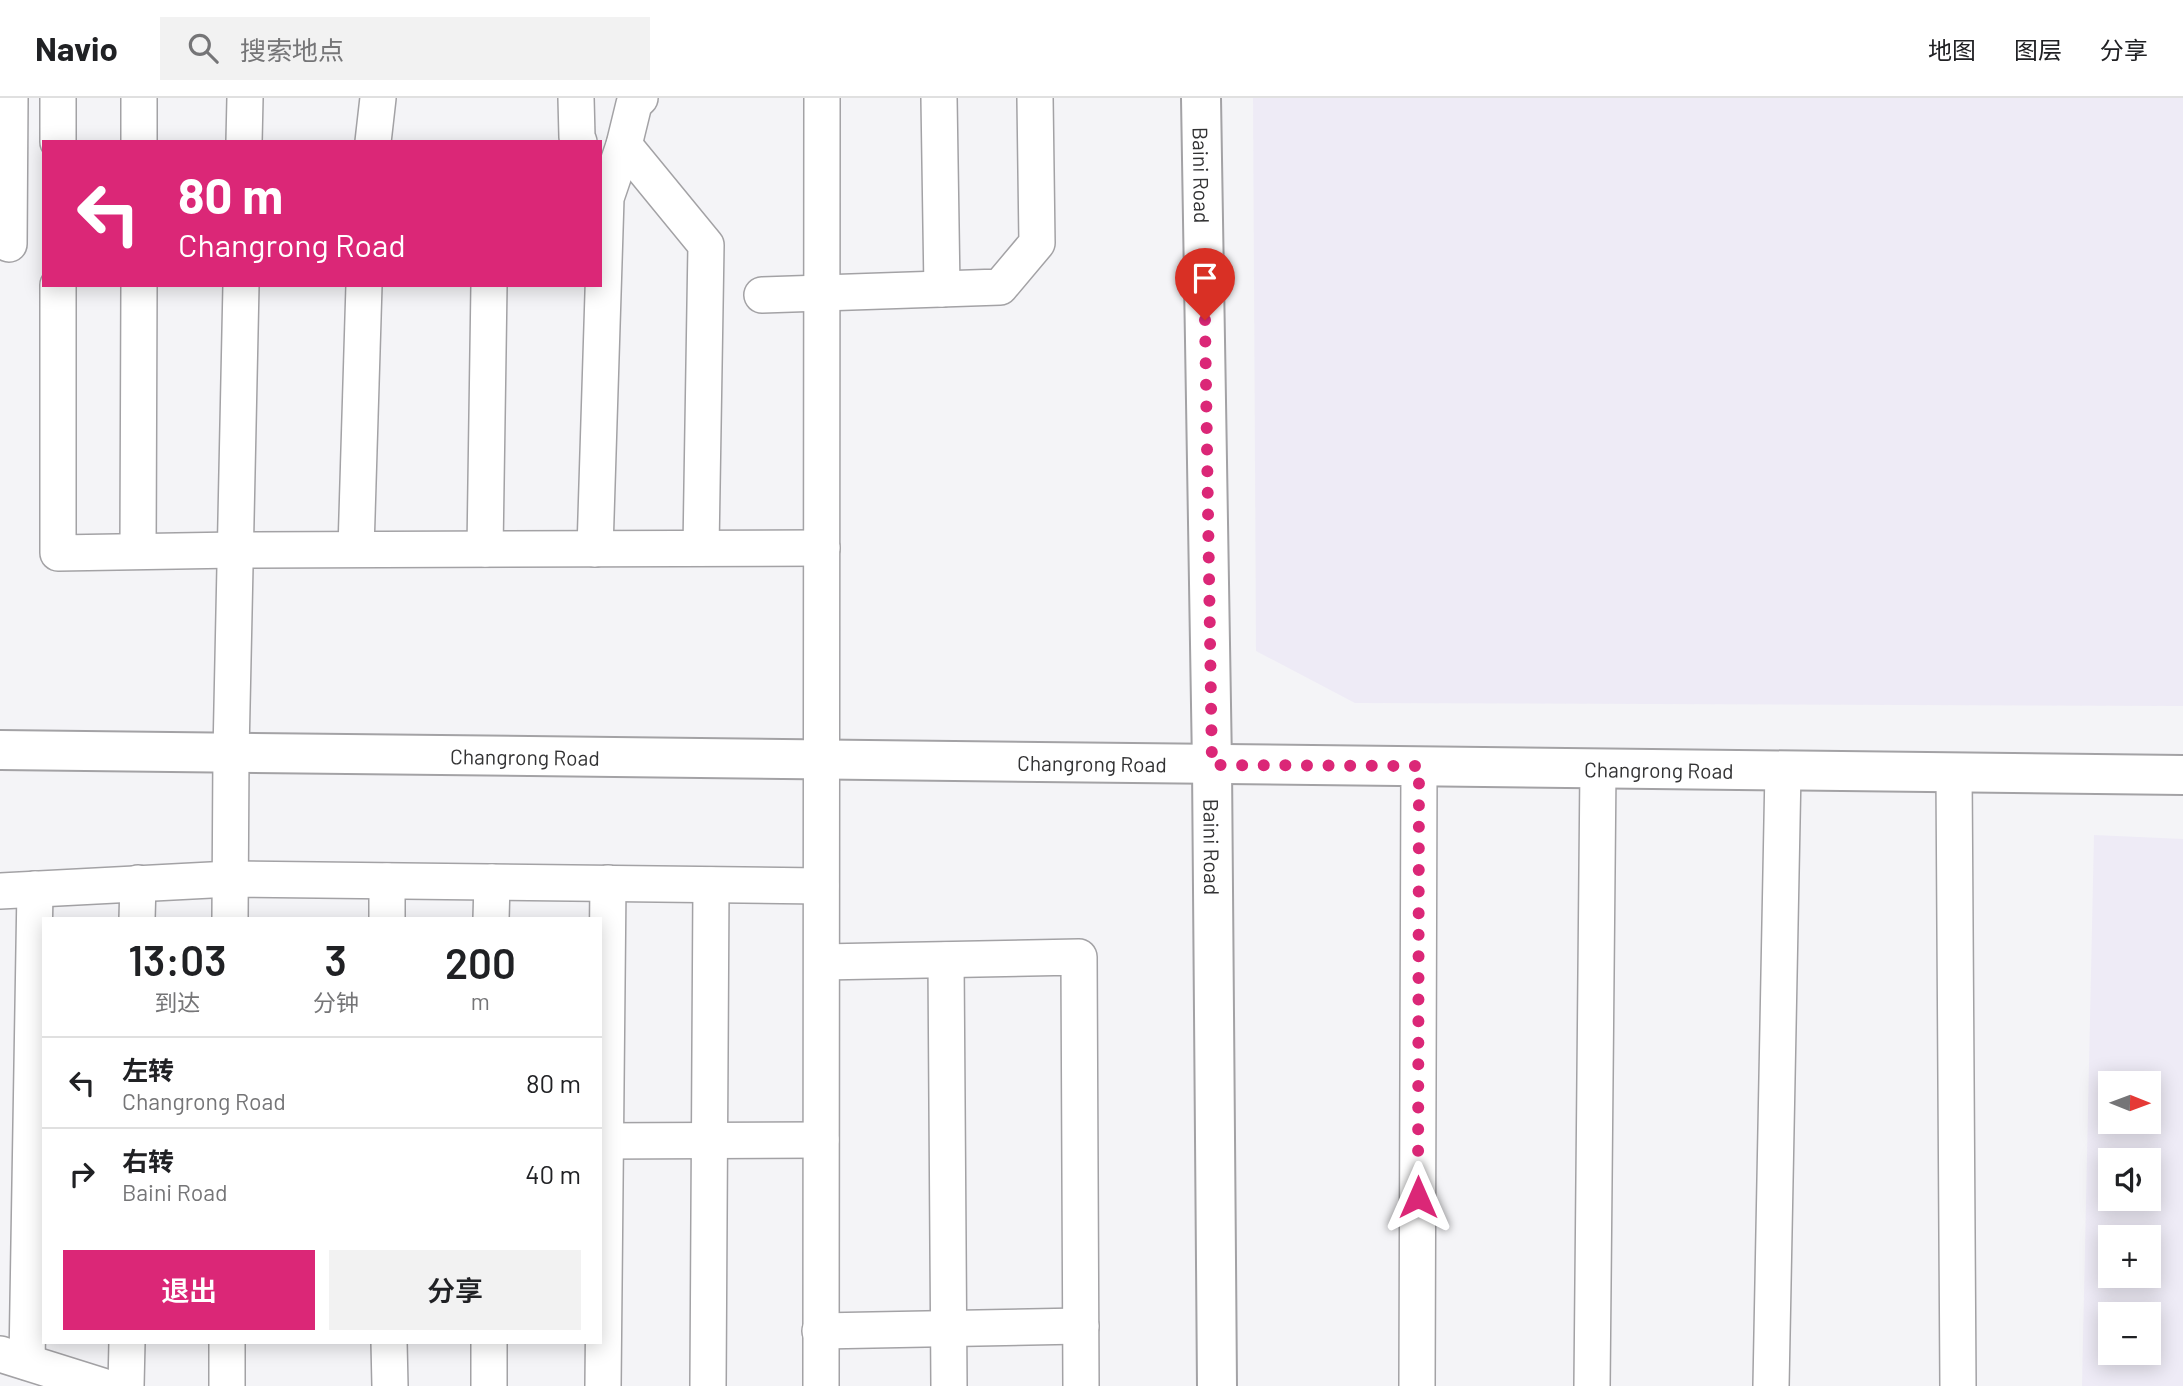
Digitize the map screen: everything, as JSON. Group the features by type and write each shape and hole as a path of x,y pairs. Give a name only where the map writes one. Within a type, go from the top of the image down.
{"street":[{"path":"9,98 9,244"},
{"path":"58,98 58,140"},
{"path":"139,98 139,140"},
{"path":"244,140 245,98"},
{"path":"373,140 377,98"},
{"path":"576,98 578,140"},
{"path":"602,194 624,145 634,104 640,98"},
{"path":"821,1386 822,98"},
{"path":"939,98 942,289"},
{"path":"762,295 1000,287 1037,243 1035,98"},
{"name":"Baini Road","path":"1201,98 1212,765 1217,1386"},
{"path":"624,145 706,245 701,548"},
{"path":"58,287 58,553 822,548"},
{"path":"138,551 139,287"},
{"path":"230,917 231,753 242,287"},
{"path":"356,550 365,287"},
{"path":"485,549 489,287"},
{"path":"595,548 600,287"},
{"name":"Changrong Road","path":"0,750 2183,775"},
{"path":"1417,1386 1419,766"},
{"path":"1592,1386 1598,768"},
{"path":"1771,1386 1783,770"},
{"path":"1954,772 1958,1386"},
{"path":"0,891 230,879 821,886"},
{"path":"387,881 387,917"},
{"path":"491,917 492,882"},
{"path":"137,917 138,883"},
{"path":"603,1386 602,1142 608,883"},
{"path":"708,1386 711,885"},
{"path":"35,889 13,1358 102,1386"},
{"path":"822,962 1079,957 1081,1386"},
{"path":"946,960 949,1386"},
{"path":"602,1142 821,1140"},
{"path":"820,1331 1081,1326"},
{"path":"126,1386 127,1344"},
{"path":"227,1344 227,1386"},
{"path":"389,1344 390,1386"},
{"path":"489,1344 489,1386"}],"shaded area":[{"path":"1253,98 2183,98 2183,706 1355,703 1256,651"},
{"path":"2094,835 2183,839 2183,1386 2082,1386"}],"route":[{"path":"1205,320 1212,765 1419,766 1418,1197"}]}
